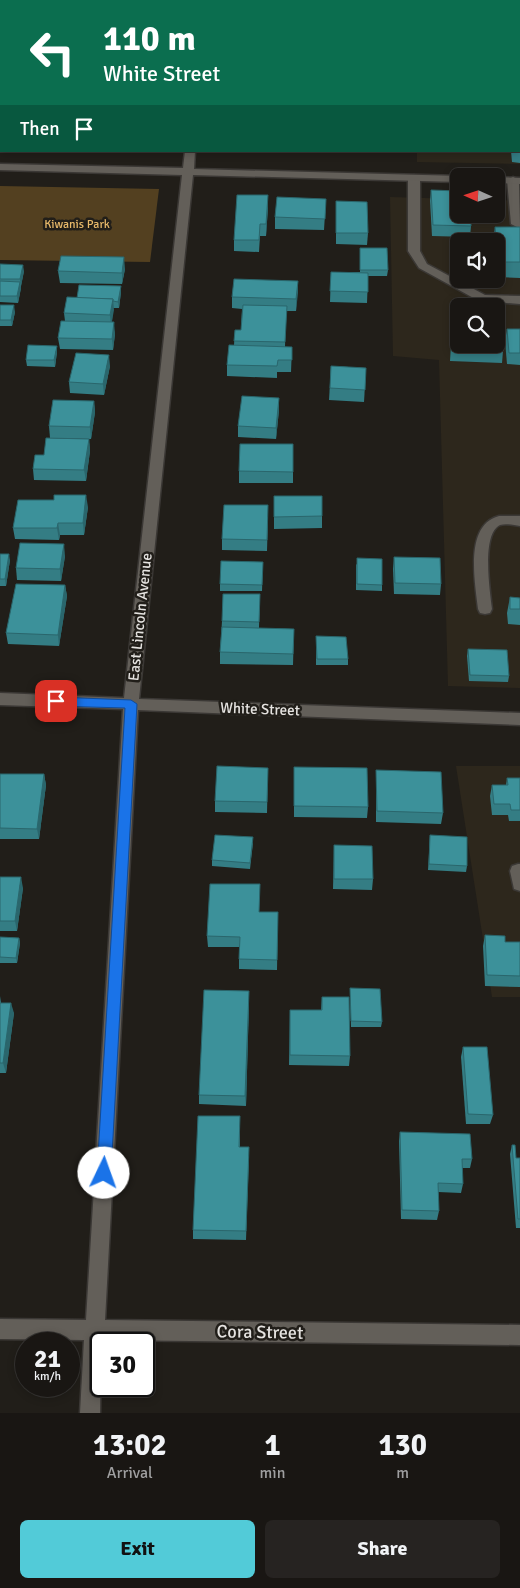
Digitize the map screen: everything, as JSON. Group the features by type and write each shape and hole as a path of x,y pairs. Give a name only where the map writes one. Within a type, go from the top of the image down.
{"street":[{"name":"East Lincoln Avenue","path":"90,1413 131,704 190,152"},
{"path":"0,167 450,179"},
{"path":"414,178 414,251 423,266 483,298 520,300"},
{"path":"516,180 517,224"},
{"path":"485,609 481,547 487,528 497,521 520,521"},
{"name":"White Street","path":"0,699 520,719"},
{"path":"520,871 518,871 520,884"},
{"name":"Cora Street","path":"0,1329 520,1335"}],"shaded area":[{"path":"417,152 520,152 520,164 417,162"},
{"path":"390,197 450,199 450,223 505,223 505,200 520,201 520,688 448,686 439,360 393,356"},
{"path":"456,766 520,766 520,997 492,997"}],"green space":[{"name":"Kiwanis Park","path":"0,186 159,189 150,262 0,260"}],"building":[{"path":"431,190 450,191 450,223 471,223 471,226 433,225"},
{"path":"237,195 268,195 266,224 260,224 259,240 234,240"},
{"path":"277,197 326,199 325,219 275,217"},
{"path":"336,201 367,202 368,233 336,233"},
{"path":"495,227 520,227 520,262 505,262 505,233 496,233"},
{"path":"360,248 387,248 388,270 360,270"},
{"path":"61,256 124,257 122,273 58,271"},
{"path":"0,264 23,265 20,279 0,279"},
{"path":"331,272 368,273 368,292 330,291"},
{"path":"234,279 298,281 296,299 232,297"},
{"path":"0,281 20,282 17,296 0,296"},
{"path":"79,285 121,286 118,302 113,301 113,299 77,298"},
{"path":"67,297 113,299 110,315 64,313"},
{"path":"0,305 14,305 11,320 0,320"},
{"path":"243,305 287,306 285,342 234,341 235,330 241,330"},
{"path":"61,321 114,322 112,339 58,338"},
{"path":"507,329 520,329 520,353 509,353"},
{"path":"28,345 57,346 54,360 26,360"},
{"path":"229,345 292,347 292,360 278,360 277,366 227,365"},
{"path":"76,353 109,355 103,384 69,382"},
{"path":"331,366 366,368 365,390 330,388"},
{"path":"242,396 279,398 276,428 238,426"},
{"path":"53,400 94,401 90,427 49,426"},
{"path":"46,438 89,439 84,470 33,469 35,455 44,455"},
{"path":"240,444 293,444 293,472 239,471"},
{"path":"54,495 86,495 83,523 58,523 57,528 13,528 18,500 54,500"},
{"path":"274,496 322,496 322,516 274,517"},
{"path":"224,505 268,505 267,540 222,539"},
{"path":"20,543 64,544 60,569 16,568"},
{"path":"0,554 9,554 5,579 0,579"},
{"path":"394,557 440,558 441,584 395,583"},
{"path":"357,558 382,559 382,585 357,584"},
{"path":"221,561 263,562 262,585 220,584"},
{"path":"16,584 65,585 58,635 6,633"},
{"path":"223,594 260,594 259,622 222,621"},
{"path":"510,597 520,598 520,609 510,609"},
{"path":"222,627 294,629 293,654 220,652"},
{"path":"316,636 346,637 348,659 317,659"},
{"path":"468,649 507,650 509,676 470,675"},
{"path":"217,766 268,768 267,802 215,801"},
{"path":"294,767 367,768 368,807 294,806"},
{"path":"376,770 441,772 443,813 377,811"},
{"path":"0,774 44,774 37,829 0,828"},
{"path":"507,778 520,778 520,810 511,810 510,804 494,804 492,785 508,785"},
{"path":"215,835 253,837 250,863 212,860"},
{"path":"430,835 467,837 467,866 429,864"},
{"path":"334,845 372,846 373,879 334,879"},
{"path":"0,877 21,877 15,921 0,921"},
{"path":"210,884 260,884 259,912 278,912 277,960 239,959 240,937 207,936"},
{"path":"485,935 505,936 505,942 520,942 520,976 487,975"},
{"path":"0,937 19,938 16,958 0,957"},
{"path":"350,988 380,989 382,1022 351,1021"},
{"path":"204,990 249,991 245,1096 199,1095"},
{"path":"322,997 349,997 350,1056 290,1055 290,1010 322,1010"},
{"path":"0,1003 11,1003 3,1063 0,1063"},
{"path":"463,1047 487,1047 493,1115 468,1114"},
{"path":"198,1116 240,1116 239,1147 249,1147 246,1231 193,1230"},
{"path":"400,1132 470,1134 472,1159 462,1159 463,1184 438,1183 439,1211 402,1210"},
{"path":"512,1145 515,1145 516,1158 520,1158 520,1219 518,1219"}],"route":[{"path":"56,701 131,704 104,1173"}]}
